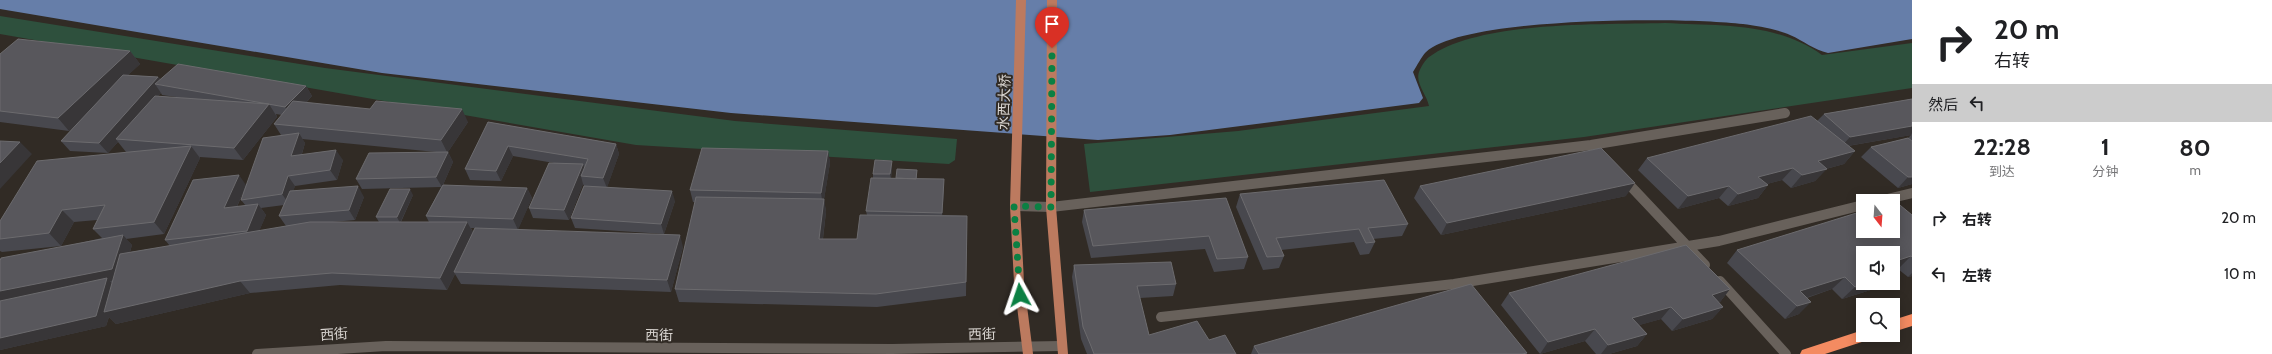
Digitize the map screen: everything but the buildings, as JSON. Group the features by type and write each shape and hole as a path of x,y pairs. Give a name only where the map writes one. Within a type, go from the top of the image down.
{"highway":[{"path":"1900,324 1912,320"},
{"path":"1807,354 1856,338"}],"main road":[{"name":"水西大桥","path":"1021,0 1014,206 1019,282 1027,351"},
{"path":"1052,0 1051,207 1062,350"}],"street":[{"path":"1014,206 1051,207 1591,145 1785,113"},
{"path":"1591,145 1601,156"},
{"path":"1618,173 1688,246 1786,354"},
{"path":"1900,196 1912,193"},
{"path":"1161,317 1454,284 1719,241 1856,207"},
{"name":"西街","path":"257,354 384,346 832,353 1062,350"}],"green space":[{"path":"0,16 325,68 735,121 957,139 955,160 949,164 636,145 0,34"},
{"path":"1665,23 1726,26 1766,31 1786,36 1804,44 1822,55 1912,43 1912,88 1584,137 1090,192 1084,144 1238,131 1429,106 1420,85 1418,76 1419,72 1429,57 1451,45 1478,36 1542,27"}],"water":[{"path":"0,0 1912,0 1912,39 1828,53 1818,50 1785,33 1743,24 1675,20 1628,20 1529,25 1484,31 1449,40 1426,52 1413,72 1423,98 1419,103 1170,135 1098,140 731,113 382,73 0,9"}],"route":[{"path":"1020,295 1014,206 1051,207 1052,48"}]}
